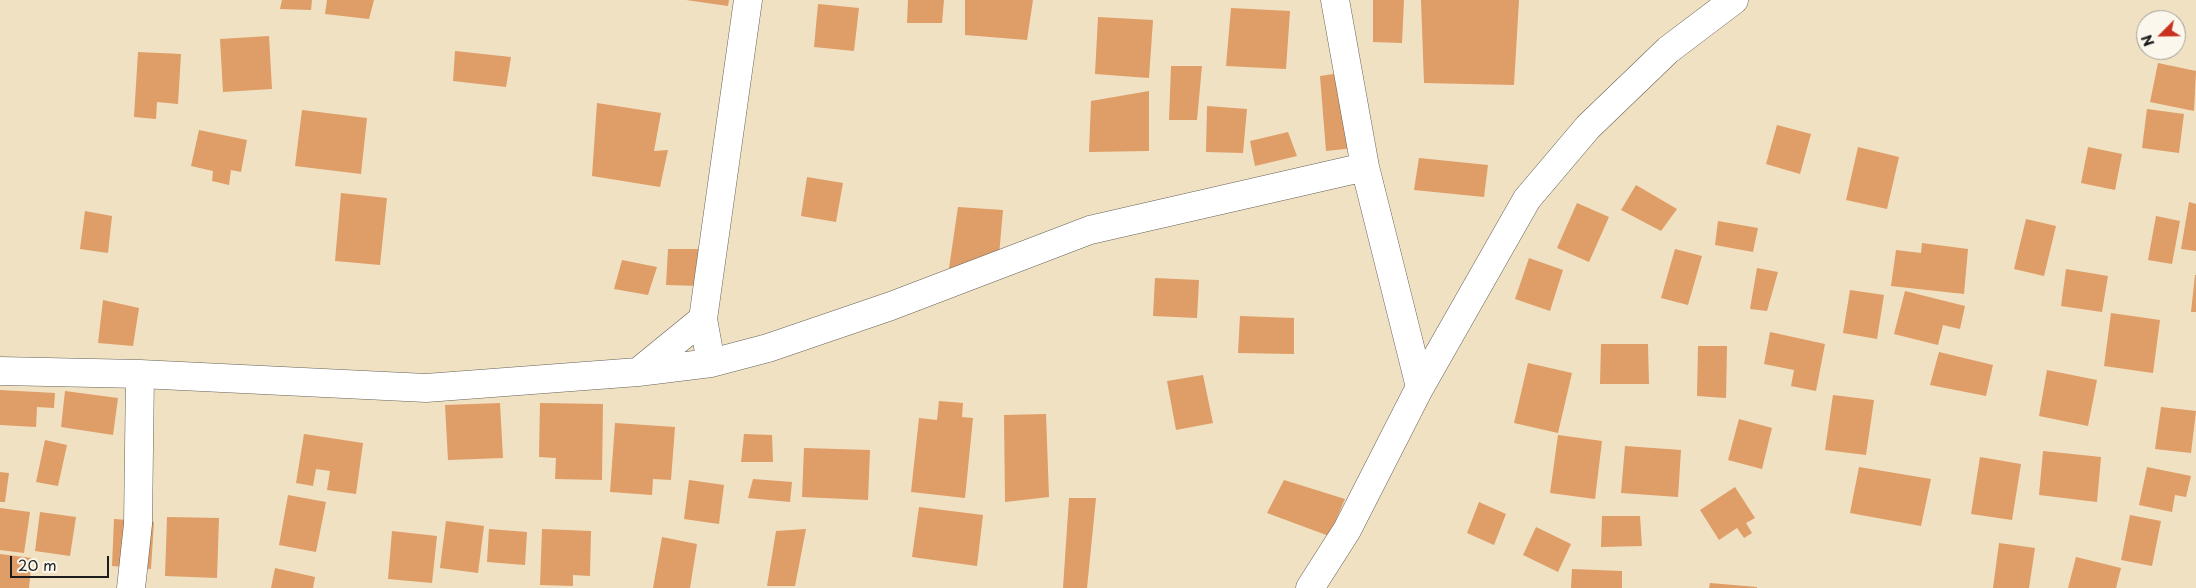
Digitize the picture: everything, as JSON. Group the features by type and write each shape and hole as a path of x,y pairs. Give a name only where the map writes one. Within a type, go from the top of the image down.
{"street":[{"path":"712,363 703,318 748,0"},
{"path":"1335,0 1365,167 1420,387"},
{"path":"1310,588 1347,530 1420,387 1527,199 1588,127 1668,50 1734,0"},
{"path":"0,371 140,374 426,388 638,372 712,363 768,348 891,306 1090,230 1365,167"},
{"path":"638,372 703,318"},
{"path":"131,588 138,524 140,374"}],"building":[{"path":"282,0 312,0 311,10 280,9"},
{"path":"327,0 374,0 369,19 325,14"},
{"path":"686,0 729,0 728,6"},
{"path":"908,0 944,0 942,23 907,23"},
{"path":"965,0 1033,0 1027,40 965,35"},
{"path":"1373,0 1404,0 1402,43 1373,42"},
{"path":"1421,0 1519,0 1514,85 1424,83"},
{"path":"818,4 859,8 854,51 814,47"},
{"path":"1231,8 1290,11 1286,69 1226,66"},
{"path":"1098,17 1153,20 1149,78 1095,74"},
{"path":"269,36 272,89 223,92 220,39"},
{"path":"455,51 511,57 506,87 453,81"},
{"path":"138,52 181,54 178,104 157,102 156,119 134,117"},
{"path":"2158,63 2196,71 2194,111 2150,102"},
{"path":"1171,66 1202,66 1197,120 1169,120"},
{"path":"1354,71 1365,147 1326,151 1320,76"},
{"path":"1149,91 1149,151 1089,152 1091,101"},
{"path":"597,103 661,113 654,151 668,150 660,187 592,176"},
{"path":"1207,106 1247,109 1243,153 1206,152"},
{"path":"2147,109 2184,114 2179,153 2142,148"},
{"path":"302,110 367,118 361,174 295,166"},
{"path":"1777,125 1811,134 1800,174 1766,164"},
{"path":"199,130 247,140 241,172 231,170 229,185 212,181 213,171 191,166"},
{"path":"1288,132 1297,156 1255,166 1250,141"},
{"path":"1858,147 1899,157 1887,209 1846,200"},
{"path":"2088,147 2122,154 2115,190 2081,183"},
{"path":"1419,158 1488,165 1484,197 1414,190"},
{"path":"807,177 843,183 836,222 801,216"},
{"path":"1636,185 1677,209 1661,231 1621,210"},
{"path":"341,193 387,198 380,265 335,261"},
{"path":"2189,202 2196,204 2196,251 2181,249"},
{"path":"1577,203 1609,217 1589,262 1557,248"},
{"path":"958,207 1003,210 997,278 949,268"},
{"path":"85,211 112,216 108,253 80,249"},
{"path":"2156,216 2180,221 2172,264 2148,260"},
{"path":"2026,219 2056,226 2044,276 2014,269"},
{"path":"1718,221 1758,228 1753,252 1715,245"},
{"path":"1922,243 1968,249 1964,294 1891,286 1896,250 1921,253"},
{"path":"668,249 703,249 700,286 666,285"},
{"path":"1675,249 1702,256 1688,305 1661,298"},
{"path":"1529,258 1563,270 1550,311 1515,299"},
{"path":"622,260 657,267 648,295 614,289"},
{"path":"1757,268 1778,272 1767,311 1750,309"},
{"path":"2066,269 2108,276 2102,312 2061,306"},
{"path":"2195,275 2196,312 2191,312"},
{"path":"1155,278 1199,280 1197,318 1153,316"},
{"path":"1850,290 1884,295 1877,339 1843,333"},
{"path":"1905,291 1965,306 1960,329 1943,325 1938,345 1894,334"},
{"path":"103,300 139,308 133,346 98,343"},
{"path":"2111,313 2160,320 2153,373 2104,366"},
{"path":"1240,316 1294,318 1294,354 1238,353"},
{"path":"1770,332 1825,344 1816,391 1791,386 1794,370 1764,364"},
{"path":"1601,344 1648,344 1649,384 1600,384"},
{"path":"1698,346 1727,346 1726,398 1697,396"},
{"path":"1939,352 1993,365 1986,396 1930,385"},
{"path":"1528,363 1572,373 1558,433 1514,423"},
{"path":"2047,370 2097,380 2088,426 2039,416"},
{"path":"1203,375 1213,423 1176,430 1167,381"},
{"path":"0,390 55,393 54,408 37,407 36,427 0,425"},
{"path":"65,391 118,398 113,435 61,427"},
{"path":"1833,395 1874,400 1866,455 1825,450"},
{"path":"939,401 963,403 962,417 973,418 965,498 911,492 919,418 937,420"},
{"path":"500,403 503,458 448,460 445,405"},
{"path":"540,403 603,404 602,480 555,479 556,458 539,457"},
{"path":"2161,407 2196,411 2191,453 2155,449"},
{"path":"1046,414 1049,497 1005,502 1004,415"},
{"path":"1739,419 1772,428 1762,469 1728,460"},
{"path":"615,423 675,427 671,480 653,479 652,495 610,492"},
{"path":"304,434 363,443 356,494 327,490 330,471 316,469 313,486 296,483"},
{"path":"744,434 772,435 773,462 741,462"},
{"path":"1558,435 1602,441 1595,499 1550,493"},
{"path":"45,440 67,445 58,486 36,482"},
{"path":"1625,446 1681,450 1678,497 1621,493"},
{"path":"804,448 870,450 868,500 802,497"},
{"path":"2043,451 2101,457 2097,502 2039,495"},
{"path":"1980,457 2021,464 2012,520 1971,514"},
{"path":"1859,467 1931,479 1921,526 1850,513"},
{"path":"2147,467 2191,476 2186,497 2175,495 2172,512 2139,505"},
{"path":"0,472 9,473 5,502 0,502"},
{"path":"753,479 792,482 790,502 748,498"},
{"path":"689,480 724,485 719,524 684,519"},
{"path":"1284,480 1345,499 1329,536 1267,513"},
{"path":"1735,487 1755,518 1746,523 1752,533 1744,538 1737,528 1719,540 1700,510"},
{"path":"288,495 326,502 316,552 279,545"},
{"path":"1069,498 1096,498 1087,588 1063,588"},
{"path":"1479,502 1506,514 1494,545 1467,533"},
{"path":"919,507 983,515 977,566 912,557"},
{"path":"0,508 30,512 24,553 0,550"},
{"path":"40,512 76,517 70,556 35,551"},
{"path":"2130,515 2161,521 2152,566 2121,560"},
{"path":"1602,516 1640,516 1642,546 1601,547"},
{"path":"167,517 219,518 217,578 165,576"},
{"path":"114,519 154,522 151,569 112,566"},
{"path":"446,521 484,526 478,573 440,568"},
{"path":"1536,527 1571,544 1558,572 1523,555"},
{"path":"489,529 527,532 525,565 487,562"},
{"path":"542,529 591,531 590,576 573,575 573,586 540,585"},
{"path":"806,529 795,586 767,586 776,531"},
{"path":"392,531 437,536 432,583 388,579"},
{"path":"662,537 697,544 690,588 653,588"},
{"path":"1999,543 2035,548 2029,588 1993,588"},
{"path":"0,554 32,558 29,588 0,588"},
{"path":"2076,557 2121,568 2116,588 2068,588"},
{"path":"275,568 315,577 313,588 271,588"},
{"path":"1572,569 1622,571 1622,588 1571,588"},
{"path":"1710,583 1757,587 1757,588 1709,588"}]}
